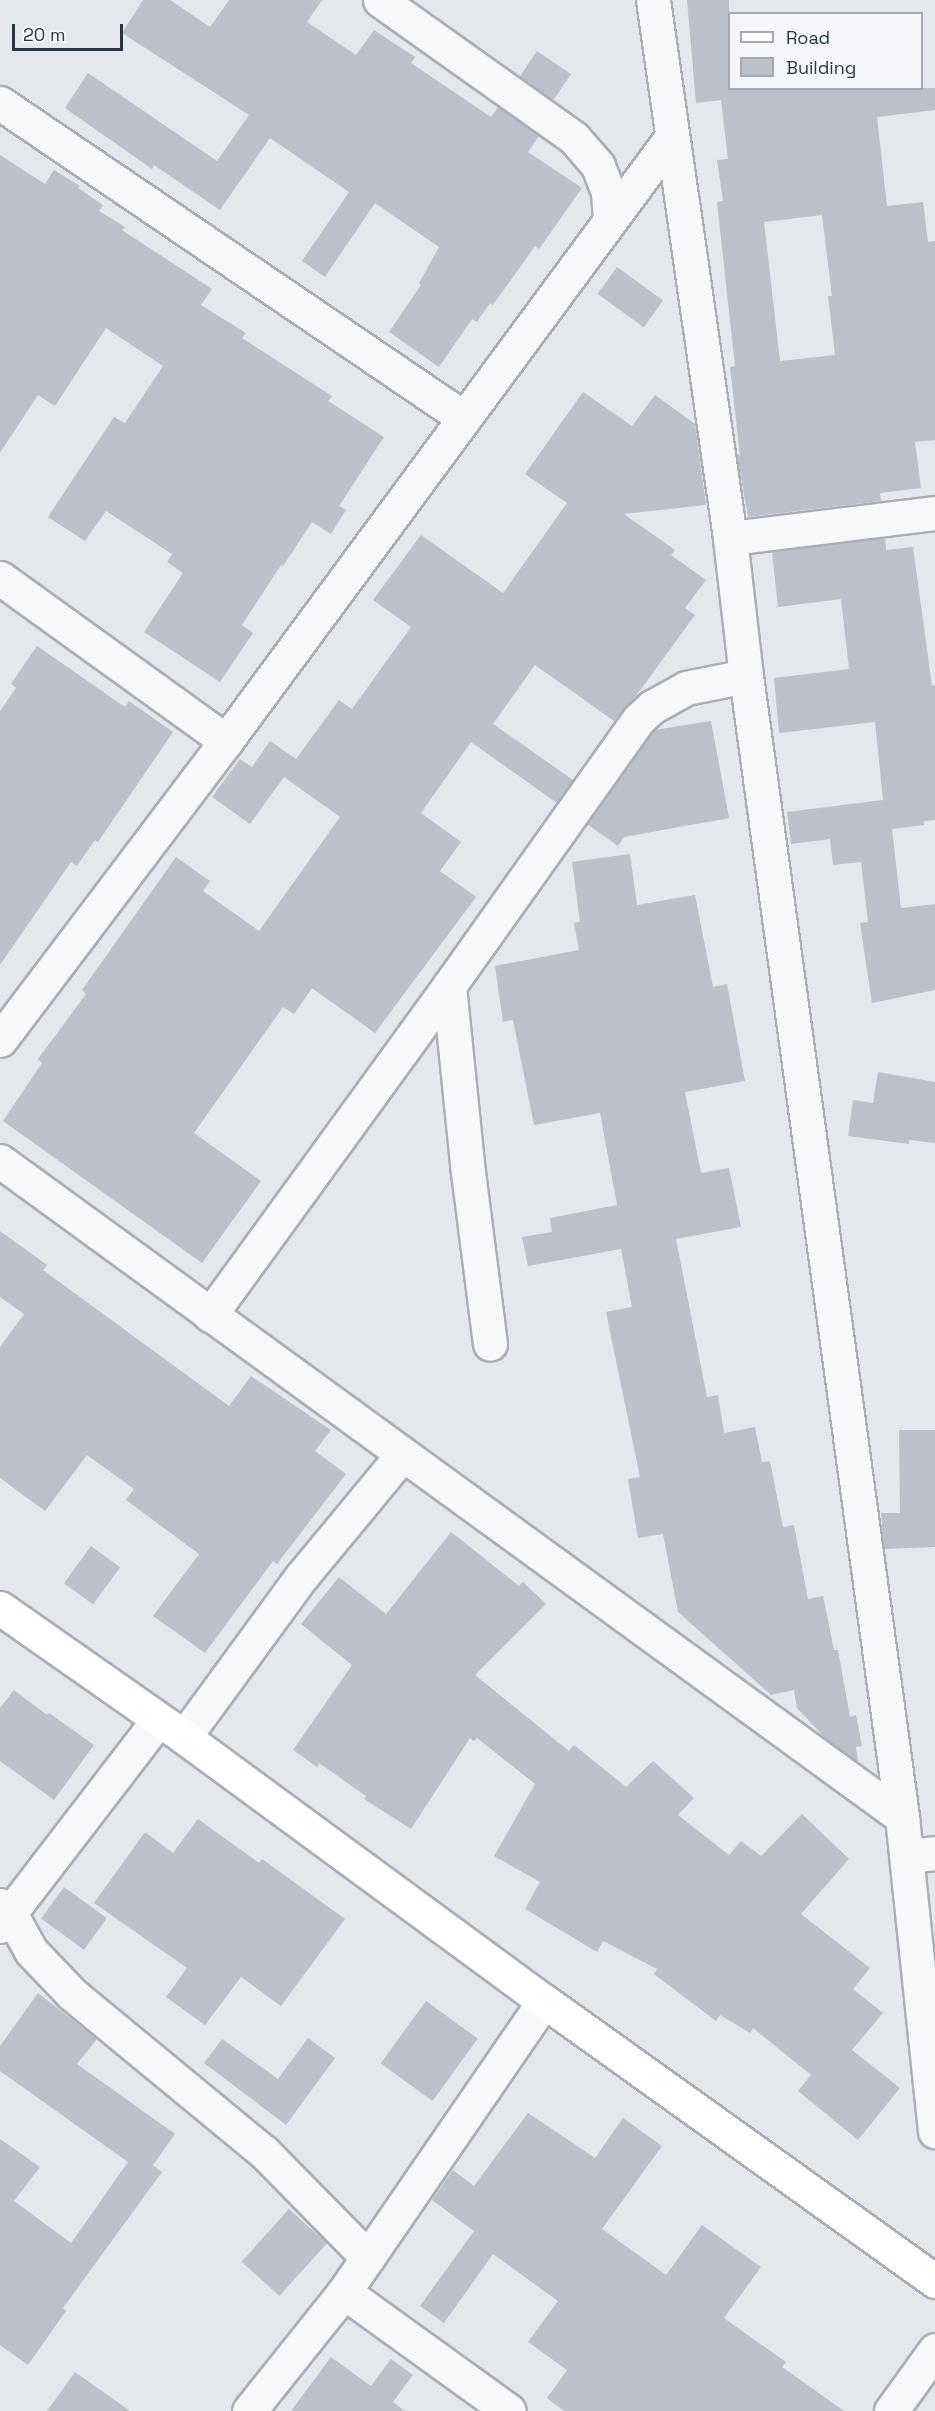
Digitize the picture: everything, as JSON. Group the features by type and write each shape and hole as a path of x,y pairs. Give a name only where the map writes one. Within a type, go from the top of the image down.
{"main road":[{"path":"0,1608 935,2281"}],"street":[{"path":"380,0 574,138 598,166 608,192 610,220"},
{"path":"653,0 729,538 902,1817 921,1854 935,2131"},
{"path":"0,103 464,418"},
{"path":"0,1040 226,741 671,138"},
{"path":"729,538 935,513"},
{"path":"0,578 226,741"},
{"path":"210,1315 639,719 652,707 686,688 746,676"},
{"path":"449,986 468,1172 490,1344"},
{"path":"0,1161 902,1817"},
{"path":"368,2258 264,2152 72,1994 31,1951 3,1915 171,1729 402,1455"},
{"path":"249,2411 344,2292 544,2001"},
{"path":"344,2292 509,2411"},
{"path":"891,2411 935,2350"}],"building":[{"path":"143,0 170,0 210,27 229,0 322,0 307,22 356,55 374,30 415,57 411,63 491,117 498,107 539,136 528,152 582,188 539,249 535,246 493,305 490,303 477,322 472,319 439,367 389,332 421,285 419,283 439,247 375,203 325,277 302,261 349,192 270,138 220,210 154,165 152,169 65,108 88,73 217,161 249,115 122,33"},
{"path":"687,0 729,0 728,90 923,90 923,88 935,88 935,110 877,117 887,206 923,202 928,242 935,241 935,440 915,442 921,488 880,493 881,501 748,517 737,454 740,456 730,367 735,366 717,202 723,201 717,160 728,159 721,100 696,103","holes":["822,215 832,296 828,296 835,355 780,361 764,222"]},
{"path":"537,51 571,74 554,100 520,77"},
{"path":"0,155 45,184 54,170 80,186 78,188 103,205 99,211 125,227 122,230 212,289 201,305 246,333 242,338 332,396 328,401 384,437 339,506 346,510 331,534 312,522 283,566 281,565 242,625 253,633 220,682 144,632 183,573 167,562 172,554 106,511 85,541 48,517 114,417 125,423 163,366 106,328 55,406 38,395 0,453"},
{"path":"617,267 663,301 644,327 598,294"},
{"path":"583,392 632,426 655,395 695,424 706,505 624,514 675,550 671,555 706,580 685,608 695,615 636,696 614,721 535,665 493,724 573,780 557,803 471,742 421,813 461,842 440,871 476,897 375,1033 312,988 294,1014 283,1007 194,1133 261,1181 202,1263 3,1121 42,1063 38,1059 86,994 82,990 176,857 210,881 203,891 259,931 340,817 284,777 250,824 212,797 240,759 252,767 270,741 296,759 339,700 352,709 411,627 373,600 421,535 503,593 567,503 525,474"},
{"path":"885,538 886,550 913,547 932,686 935,685 935,820 924,821 924,825 892,829 901,908 935,904 935,990 872,1003 860,923 868,922 861,862 833,865 830,839 791,844 787,812 883,800 875,722 779,733 774,678 849,669 841,599 778,607 772,552"},
{"path":"37,646 125,707 129,701 173,732 98,842 95,840 77,866 71,862 0,965 0,711 16,688 11,684"},
{"path":"711,721 729,818 624,837 618,846 587,824 654,730"},
{"path":"630,854 637,905 695,895 713,987 727,984 745,1081 685,1092 701,1173 729,1168 741,1227 676,1239 707,1397 718,1395 724,1433 755,1427 762,1462 770,1461 783,1527 794,1525 808,1599 823,1596 834,1650 838,1650 850,1717 856,1715 862,1746 856,1747 858,1762 825,1738 797,1708 794,1690 771,1695 678,1612 663,1534 638,1538 628,1479 640,1477 606,1312 632,1307 621,1249 528,1266 522,1237 552,1232 550,1218 617,1205 600,1113 534,1125 513,1020 503,1022 495,966 579,950 574,923 580,922 572,862"},
{"path":"878,1072 935,1082 935,1143 909,1140 909,1144 848,1136 853,1100 873,1103"},
{"path":"0,1231 47,1265 43,1270 229,1406 251,1376 331,1430 315,1451 346,1474 277,1564 273,1561 205,1653 153,1616 199,1554 126,1500 134,1489 87,1455 45,1511 0,1478 0,1347 24,1314 0,1297"},
{"path":"899,1430 935,1430 935,1547 884,1549 881,1513 900,1513"},
{"path":"451,1532 519,1586 523,1582 546,1604 475,1675 569,1751 574,1745 626,1787 653,1761 694,1798 678,1815 729,1855 741,1841 761,1856 802,1814 849,1859 801,1914 870,1968 853,1989 883,2013 852,2050 900,2088 858,2140 798,2091 811,2075 753,2028 750,2033 720,2015 716,2021 654,1974 657,1969 603,1941 597,1952 525,1909 540,1882 494,1856 535,1784 477,1738 474,1741 470,1738 411,1829 364,1799 366,1796 319,1763 317,1767 293,1750 352,1665 301,1624 339,1577 386,1614"},
{"path":"91,1546 120,1567 93,1604 64,1583"},
{"path":"14,1690 47,1715 49,1713 94,1745 54,1800 0,1761 0,1708"},
{"path":"198,1819 259,1863 262,1859 345,1919 281,2006 241,1977 205,2025 166,1997 187,1968 94,1903 145,1832 173,1853"},
{"path":"64,1887 107,1918 84,1950 41,1919"},
{"path":"38,1993 97,2039 77,2064 175,2134 153,2165 162,2172 63,2308 66,2311 28,2365 0,2345 0,2139 40,2167 14,2201 71,2243 128,2162 0,2071 0,2046"},
{"path":"426,2001 478,2039 433,2101 381,2063"},
{"path":"308,2038 335,2058 286,2125 204,2063 222,2039 278,2079"},
{"path":"528,2113 595,2158 623,2118 662,2146 602,2229 666,2275 702,2225 761,2267 724,2318 786,2362 782,2367 844,2411 564,2411 547,2398 567,2370 528,2342 558,2301 493,2254 444,2323 420,2306 474,2231 432,2200 453,2170 474,2186"},
{"path":"289,2209 327,2243 279,2296 241,2262"},
{"path":"331,2357 371,2386 391,2359 413,2375 393,2402 405,2411 291,2411"},
{"path":"75,2372 130,2411 47,2411"}]}
